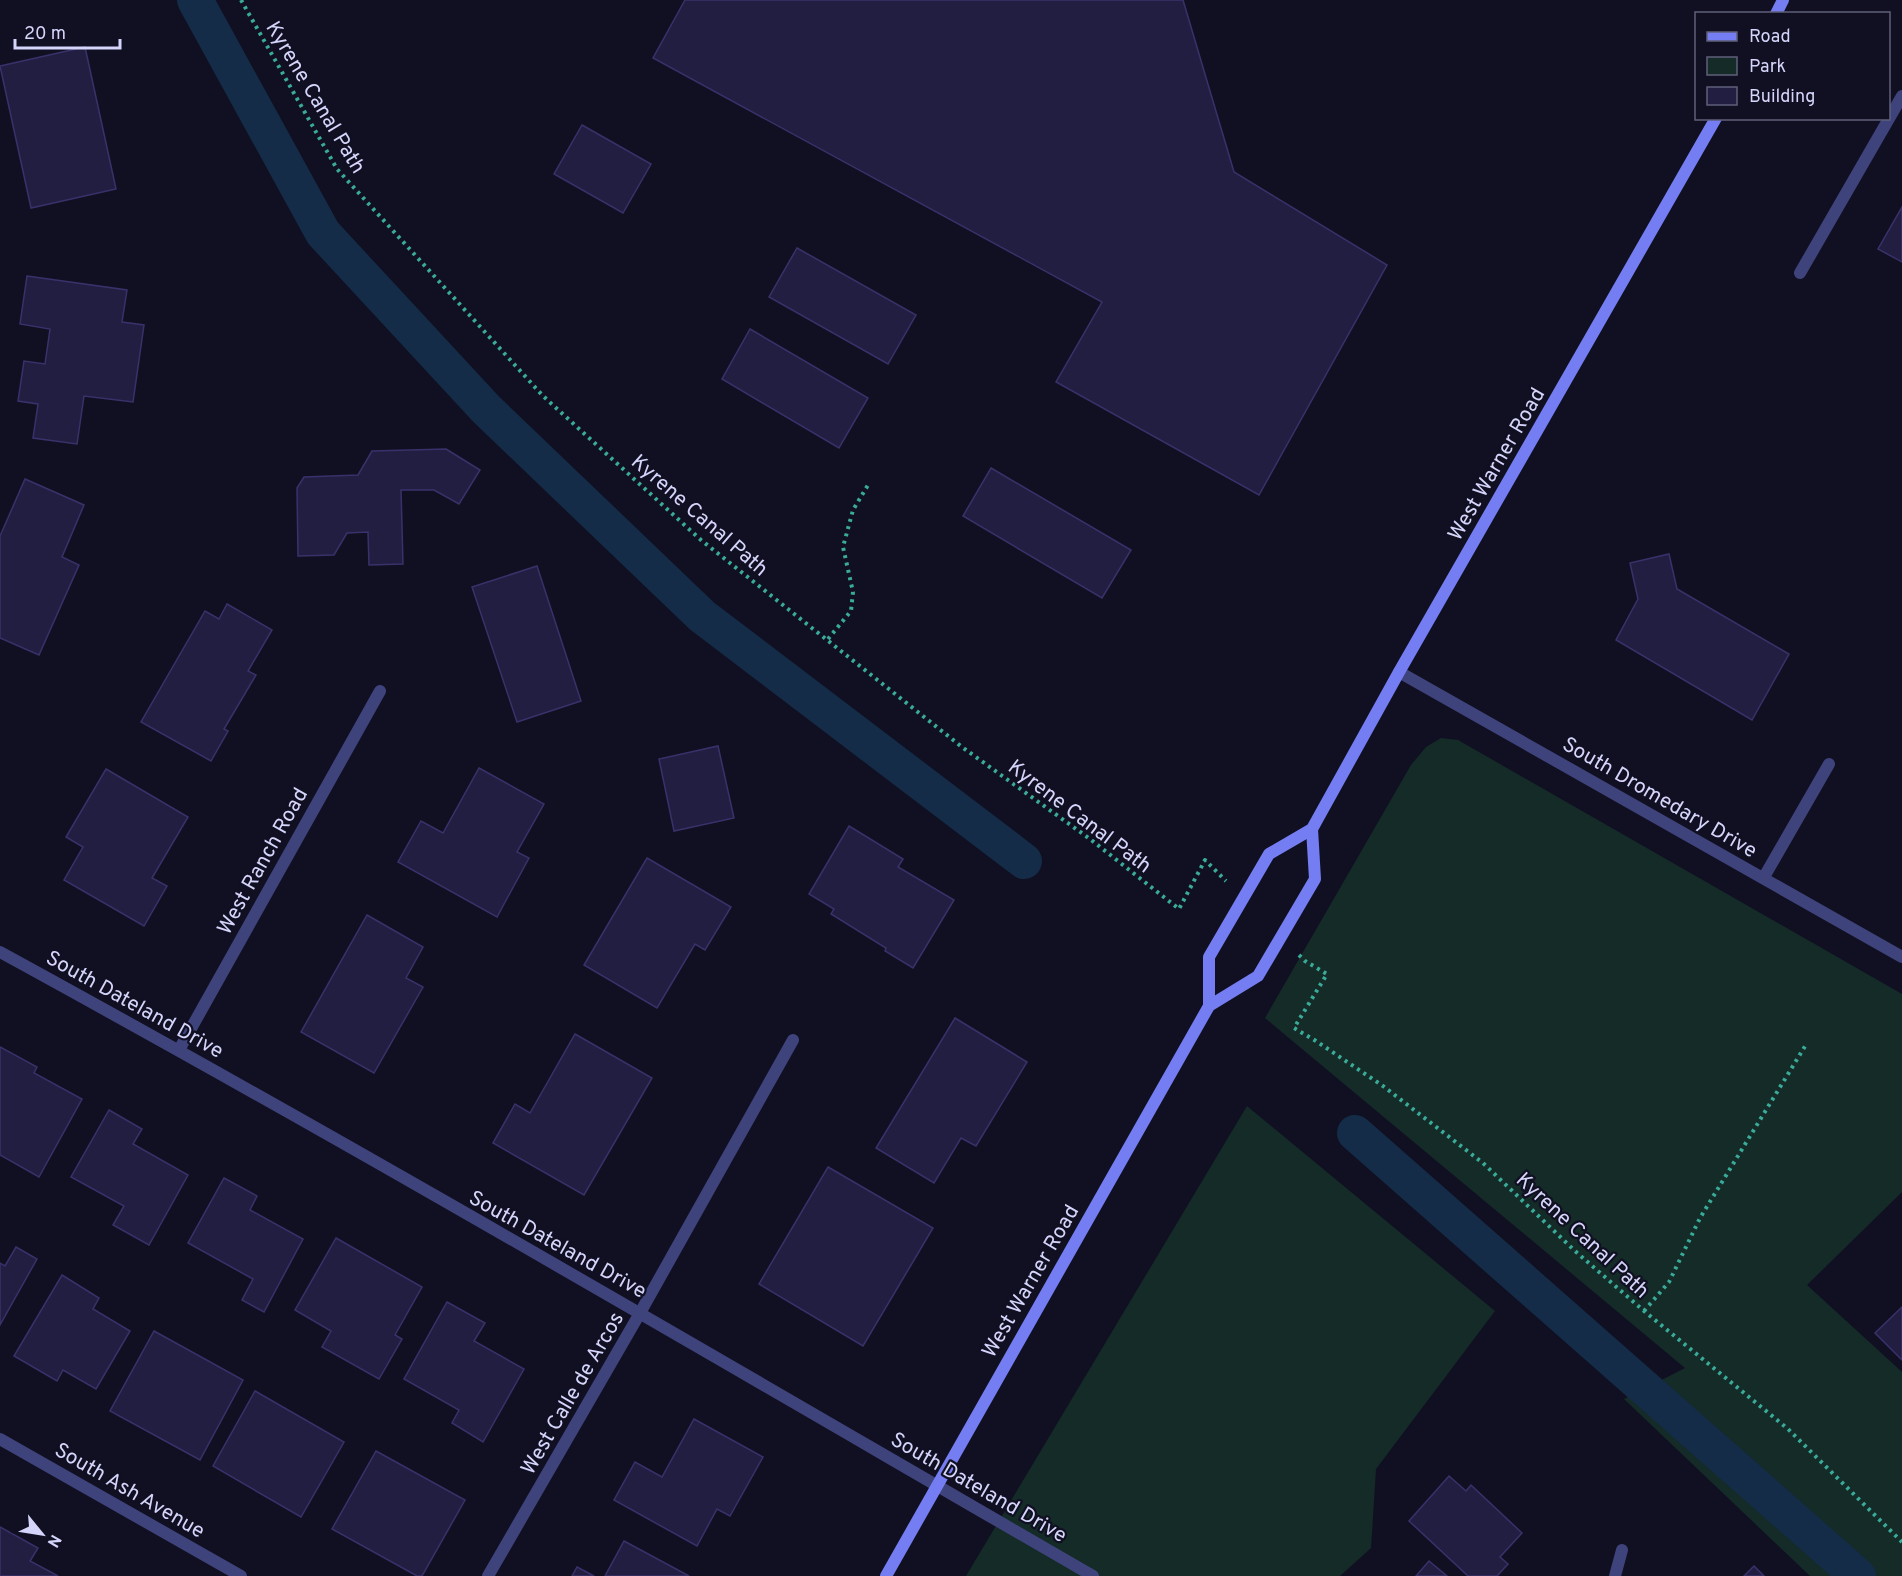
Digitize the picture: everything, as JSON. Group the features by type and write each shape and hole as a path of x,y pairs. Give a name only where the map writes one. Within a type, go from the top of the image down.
{"main road":[{"name":"West Warner Road","path":"1209,1006 1209,957 1269,854 1312,830 1399,672 1715,120"},
{"name":"West Warner Road","path":"886,1576 1209,1006 1258,976 1315,879 1312,830"}],"street":[{"path":"1800,273 1899,109 1902,96"},
{"name":"South Dromedary Drive","path":"1399,672 1902,957"},
{"name":"West Ranch Road","path":"179,1050 380,691"},
{"path":"1764,878 1829,764"},
{"name":"South Dateland Drive","path":"0,952 179,1050 640,1313 1093,1576"},
{"name":"West Calle de Arcos","path":"488,1576 794,1040"},
{"name":"South Ash Avenue","path":"0,1439 241,1576"},
{"path":"1615,1576 1622,1550"}],"path":[{"name":"Kyrene Canal Path","path":"241,0 337,169 543,396 701,540 962,747 1090,839 1179,909 1205,860 1220,876"},
{"path":"828,639 851,611 853,592 843,547 853,510 868,485"},
{"name":"Kyrene Canal Path","path":"1305,961 1327,974 1294,1028 1383,1086 1483,1163 1575,1251 1788,1429 1902,1542"},
{"path":"1644,1311 1669,1282 1700,1218 1807,1043"}],"green space":[{"path":"1441,738 1458,740 1902,994 1902,1192 1807,1285 1902,1372 1902,1576 1810,1576 1624,1399 1685,1368 1265,1018 1411,765 1426,747"},
{"path":"1247,1106 1495,1311 1376,1469 1371,1548 1340,1576 966,1576"}],"building":[{"path":"685,0 1183,0 1234,172 1387,265 1259,495 1056,382 1102,302 653,58"},
{"path":"85,47 116,189 31,208 0,66"},
{"path":"582,125 651,164 623,213 554,174"},
{"path":"1902,207 1902,262 1878,249"},
{"path":"797,248 916,315 888,364 769,297"},
{"path":"27,276 127,290 122,322 144,325 133,402 84,396 77,444 33,438 38,404 18,401 24,361 45,364 50,329 20,324"},
{"path":"750,329 868,398 839,448 722,379"},
{"path":"446,449 480,470 459,504 434,490 401,490 403,564 369,565 368,532 347,533 334,555 298,556 297,488 304,477 358,475 372,451"},
{"path":"991,468 1131,550 1102,598 963,516"},
{"path":"25,479 84,505 62,557 79,565 39,655 0,638 0,536"},
{"path":"1669,554 1677,589 1789,654 1752,720 1616,640 1638,599 1630,563"},
{"path":"537,566 581,701 517,722 472,587"},
{"path":"227,604 272,630 248,671 256,675 224,729 228,731 211,761 141,722 205,611 219,619"},
{"path":"718,746 734,818 674,831 659,759"},
{"path":"479,768 544,804 517,852 529,858 497,917 398,862 421,821 443,833"},
{"path":"106,769 188,817 152,878 167,886 144,926 64,880 83,847 66,837"},
{"path":"849,826 903,859 898,867 954,900 913,968 885,951 886,948 831,914 834,909 809,894"},
{"path":"647,858 731,907 705,950 695,944 657,1008 584,965"},
{"path":"367,915 423,947 406,978 423,987 374,1073 301,1032"},
{"path":"955,1018 1027,1062 976,1146 961,1138 934,1183 876,1148"},
{"path":"575,1034 652,1078 584,1195 493,1143 515,1104 530,1113"},
{"path":"0,1047 37,1067 34,1073 82,1099 39,1177 0,1155"},
{"path":"109,1110 142,1129 133,1144 188,1175 149,1245 113,1225 124,1206 71,1177"},
{"path":"828,1167 933,1228 863,1346 759,1284"},
{"path":"224,1178 257,1196 250,1210 303,1239 264,1312 242,1300 253,1279 188,1243"},
{"path":"336,1238 422,1287 395,1335 402,1339 379,1379 322,1347 331,1331 295,1310"},
{"path":"16,1247 37,1259 0,1325 0,1263 5,1266"},
{"path":"62,1275 99,1298 93,1309 130,1331 96,1389 63,1370 57,1381 14,1356"},
{"path":"447,1302 485,1323 474,1341 524,1369 483,1442 452,1423 459,1410 404,1379"},
{"path":"1902,1307 1902,1360 1875,1333"},
{"path":"154,1331 243,1380 200,1460 110,1411"},
{"path":"255,1391 344,1442 301,1517 213,1466"},
{"path":"694,1419 763,1457 730,1516 717,1509 697,1546 614,1500 635,1462 662,1477"},
{"path":"376,1451 465,1500 422,1576 417,1576 332,1529"},
{"path":"1449,1476 1466,1491 1471,1485 1522,1533 1500,1557 1508,1564 1497,1576 1468,1576 1409,1521"},
{"path":"0,1527 38,1548 30,1561 58,1576 0,1576"},
{"path":"624,1541 689,1576 605,1576"},
{"path":"1429,1561 1447,1576 1416,1576"},
{"path":"1754,1566 1764,1576 1744,1576"},
{"path":"577,1567 594,1576 572,1576"}],"waterway":[{"path":"195,0 323,233 486,409 702,616 1024,861"},
{"path":"1355,1133 1858,1576"}]}
